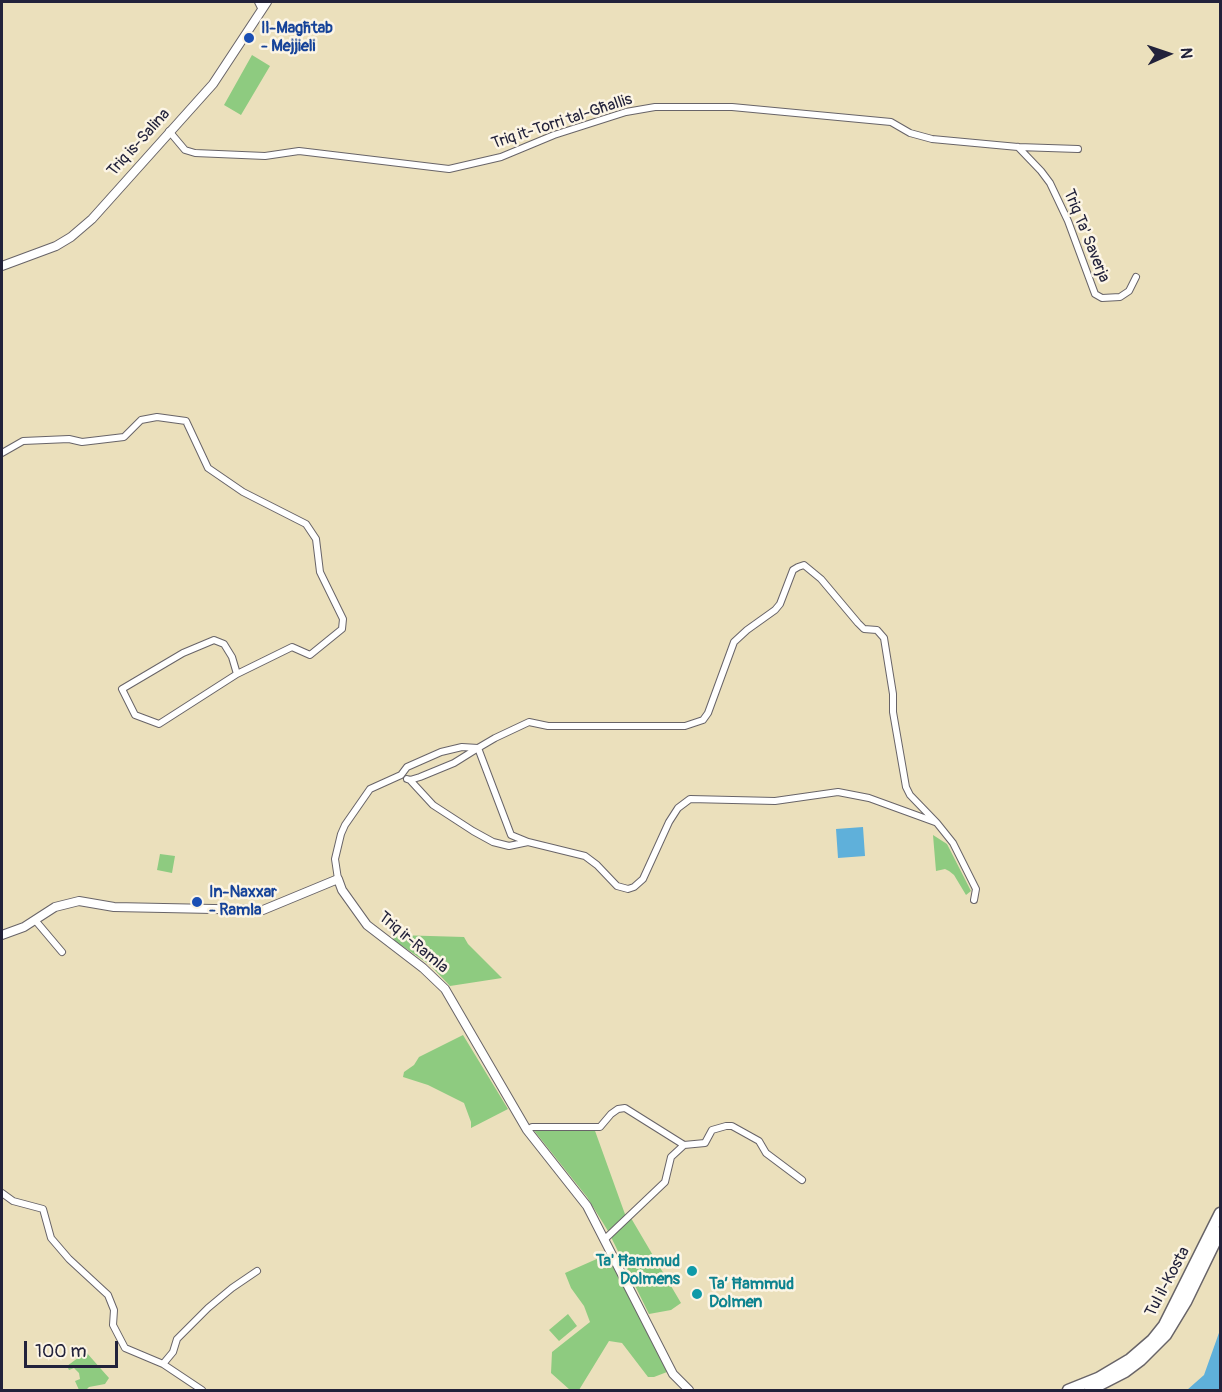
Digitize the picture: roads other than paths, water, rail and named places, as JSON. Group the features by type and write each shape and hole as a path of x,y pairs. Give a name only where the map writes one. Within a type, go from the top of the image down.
{"highway":[{"name":"Tul il-Kosta","path":"1068,1390 1098,1378 1130,1359 1152,1340 1164,1325 1221,1213"},
{"name":"Tul il-Kosta","path":"1090,1390 1125,1372 1148,1354 1166,1335 1186,1302 1221,1232"}],"main road":[{"name":"Triq is-Salina","path":"2,266 56,246 71,237 92,219 213,84 260,6 267,2"},
{"path":"2,935 24,927 55,907 79,901 114,907 263,910 338,879"},
{"name":"Triq ir-Ramla","path":"338,879 342,890 367,925 423,968 445,989 527,1130 587,1206 673,1374 689,1390"}],"street":[{"name":"Triq it-Torri tal-Għallis","path":"169,131 185,150 195,153 265,156 299,151 449,169 501,157 554,135 626,112 655,107 732,107 891,122 910,132 932,139 1018,147 1078,148"},
{"name":"Triq Ta' Saverja","path":"1018,147 1050,183 1068,221 1095,294 1102,298 1120,297 1129,291 1136,277"},
{"path":"2,453 23,441 69,439 82,442 124,437 141,420 157,417 186,421 208,468 243,492 306,524 316,539 320,572 343,619 342,629 310,655 292,647 237,674 159,724 135,715 122,689 183,653 214,640 224,644 232,657 237,674"},
{"path":"410,780 454,763 495,738 529,722 548,726 685,726 703,720 708,713 734,642 775,610 794,570 804,565 821,579 858,623 864,628 877,630 884,638 893,694 893,712 906,787 910,795 953,843 976,889 974,900"},
{"path":"338,879 335,859 345,825 370,789 401,775 407,767 441,752 462,747 478,748"},
{"path":"478,748 511,835 528,842 585,856 617,886 628,889 643,879 669,822 678,808 690,799 775,801 838,792 869,798 937,823"},
{"path":"401,775 410,780 433,805 493,842 509,846 528,842"},
{"path":"35,920 62,952"},
{"path":"527,1130 532,1127 600,1127 611,1114 618,1109 625,1108 684,1145"},
{"path":"605,1239 665,1182 671,1157 684,1145 705,1143 712,1130 732,1126 759,1141 766,1153 802,1180"},
{"path":"2,1193 13,1201 43,1209 51,1238 69,1259 108,1295 114,1310 113,1325 125,1348 163,1364 202,1390"},
{"path":"163,1364 173,1353 177,1339 208,1308 257,1271"}],"water":[{"path":"863,827 865,856 838,858 836,829"},
{"path":"1220,1330 1220,1390 1187,1390 1204,1375"}],"place":[{"name":"Il-Magħtab - Mejjieli","path":"249,38"},
{"name":"In-Naxxar - Ramla","path":"197,902"},
{"name":"Ta' Ħammud Dolmens","path":"692,1271"},
{"name":"Ta’ Ħammud Dolmen","path":"697,1294"}]}
